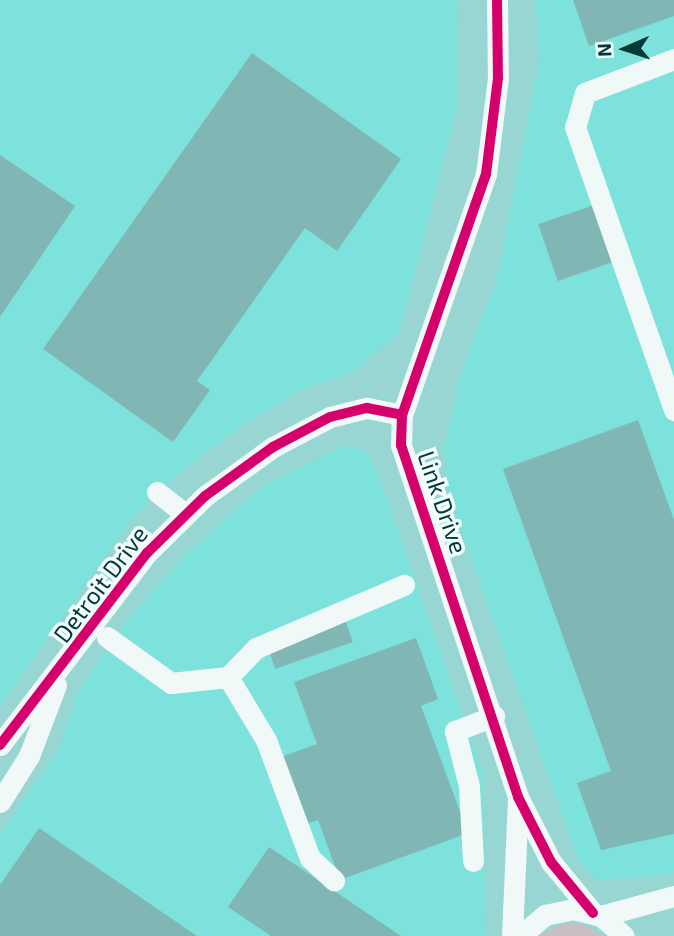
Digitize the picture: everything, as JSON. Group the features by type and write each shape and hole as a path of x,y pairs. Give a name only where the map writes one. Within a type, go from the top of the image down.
{"street":[{"name":"Link Drive","path":"497,0 498,78 485,174 402,415 405,465 437,575 477,643 494,716 551,862 597,915 624,936"},
{"path":"674,59 584,93 575,127 674,411"},
{"name":"Detroit Drive","path":"0,745 61,670 130,575 185,514 249,462 330,416 367,408 402,415"},
{"path":"157,492 185,514"},
{"path":"107,636 172,683 228,677 256,648 404,585"},
{"name":"Detroit Drive","path":"0,802 29,756 61,670"},
{"path":"228,677 266,740 310,858 334,880"},
{"path":"473,860 469,786 454,731 494,716"},
{"name":"Link Drive","path":"512,936 522,787"},
{"path":"520,936 554,912 597,915 674,896"}],"shaded area":[{"path":"0,0 458,0 457,109 399,333 352,372 303,389 244,424 177,475 133,517 0,706"},
{"path":"536,0 674,0 674,872 666,875 597,880 579,862 447,492 444,446 461,372 496,282 539,63"},
{"path":"345,445 367,452 379,476 484,776 485,936 0,936 0,833 58,751 77,693 125,623 177,563 262,486"},
{"path":"563,924 581,924 603,936 538,936"}],"building":[{"path":"573,0 674,0 674,16 589,46"},
{"path":"252,53 401,159 337,251 305,228 197,381 210,390 173,442 43,349"},
{"path":"0,155 75,206 0,317"},
{"path":"594,205 614,262 558,281 538,224"},
{"path":"638,420 674,520 674,834 601,850 577,783 611,771 503,469"},
{"path":"341,608 353,642 275,669 263,635"},
{"path":"416,638 438,699 421,706 468,833 340,880 318,820 289,830 265,763 317,744 294,682"},
{"path":"39,828 197,936 0,936 0,885"},
{"path":"269,847 401,936 271,936 228,907"}],"cycle path":[{"path":"497,0 498,78 486,174 402,415 401,445 518,797 551,862 593,913"},
{"path":"0,745 147,553 205,496 273,447 330,417 367,408 402,415"}]}
